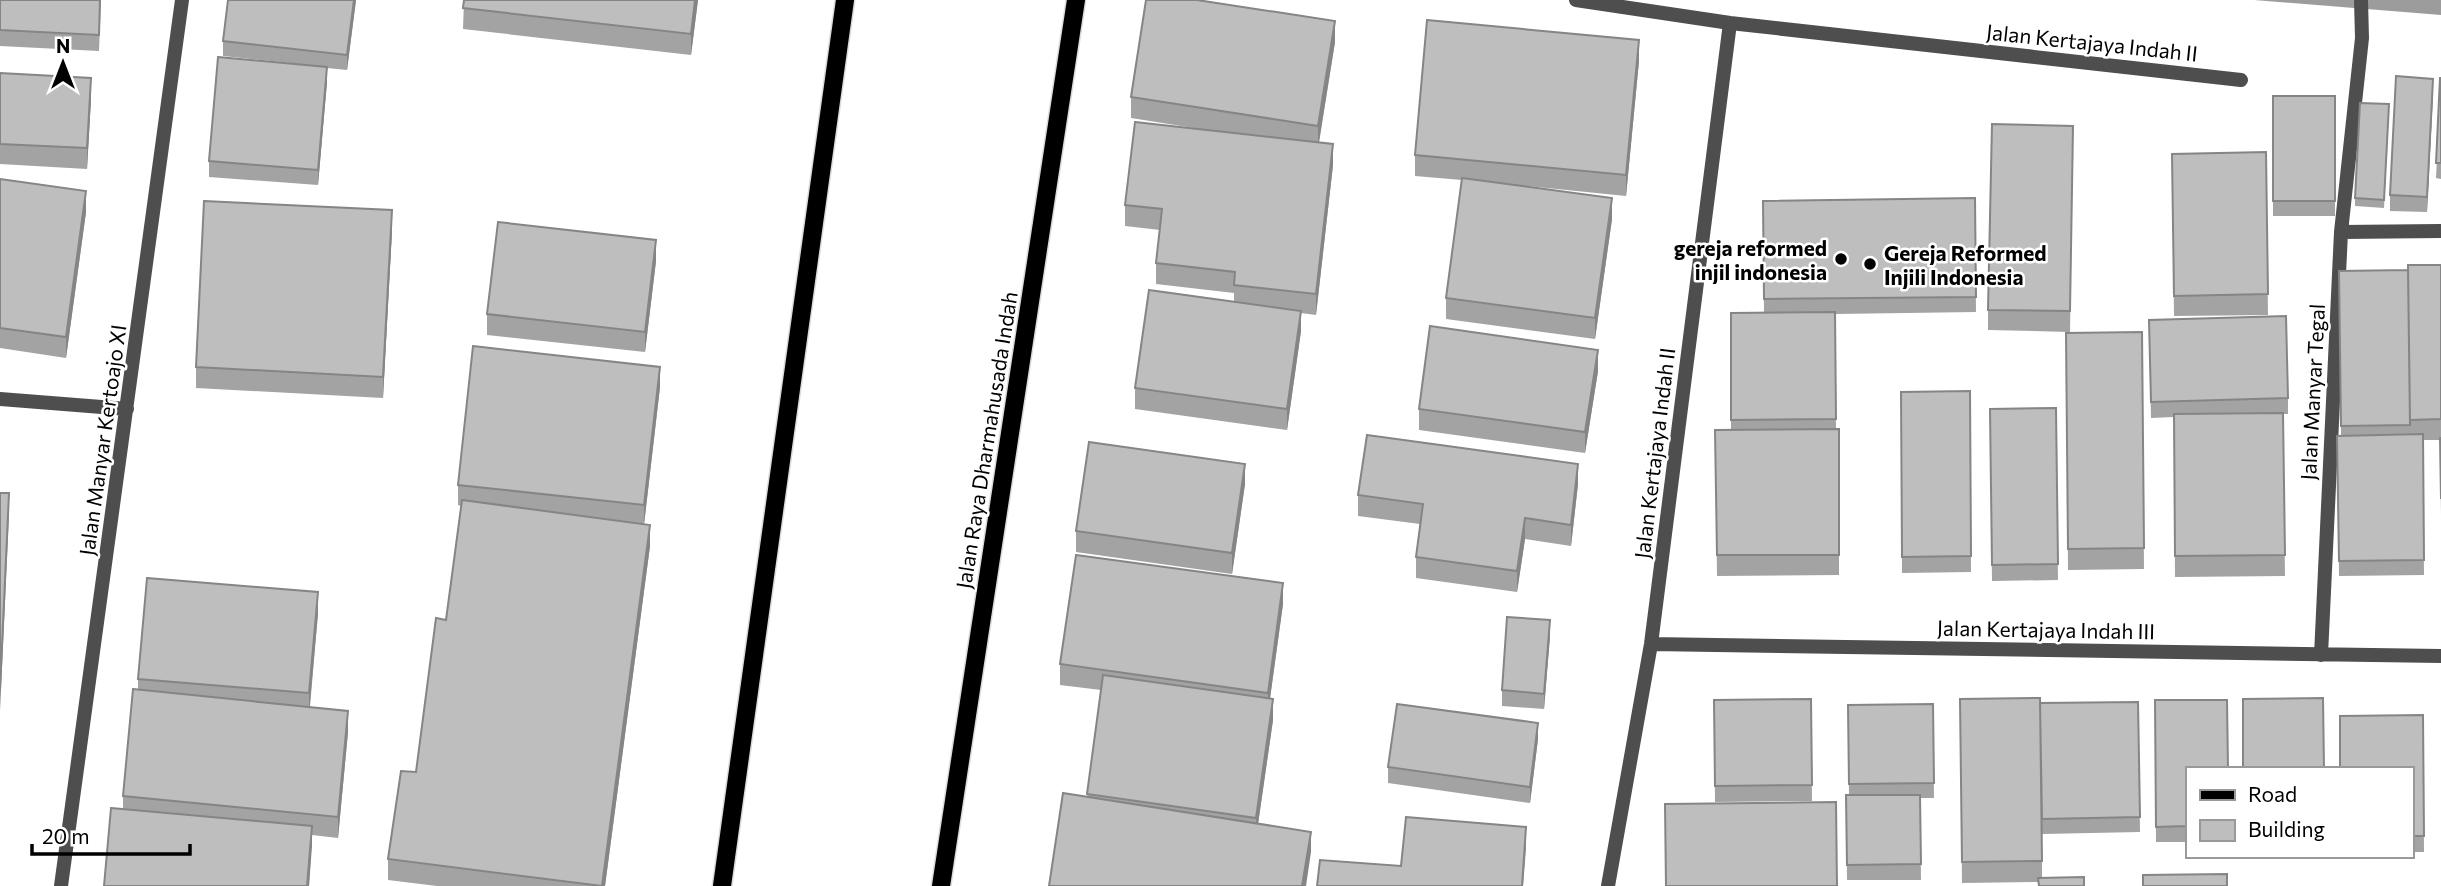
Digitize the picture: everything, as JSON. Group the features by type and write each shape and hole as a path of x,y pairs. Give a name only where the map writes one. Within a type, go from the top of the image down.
{"main road":[{"path":"722,886 845,0"},
{"name":"Jalan Raya Dharmahusada Indah","path":"941,886 1076,0"}],"street":[{"name":"Jalan Manyar Kertoajo XI","path":"61,886 182,0"},
{"name":"Jalan Kertajaya Indah II","path":"1576,0 1730,23 2241,80"},
{"name":"Jalan Manyar Tegal","path":"2320,655 2341,232 2361,38 2361,0"},
{"name":"Jalan Kertajaya Indah II","path":"1608,886 1651,643 1730,23"},
{"path":"2341,232 2441,231"},
{"path":"0,399 127,409"},
{"name":"Jalan Kertajaya Indah III","path":"1651,643 2441,656"}],"shaded area":[{"path":"2254,0 2441,0 2441,15"}],"building":[{"path":"0,0 100,0 99,35 0,30"},
{"path":"228,0 354,0 347,55 223,41"},
{"path":"464,0 695,0 691,34 463,8"},
{"path":"1146,0 1197,0 1335,21 1318,126 1131,97"},
{"path":"1427,20 1639,40 1626,175 1415,155"},
{"path":"218,57 327,67 318,170 209,161"},
{"path":"0,73 91,78 87,148 0,144"},
{"path":"2396,76 2433,79 2427,197 2390,195"},
{"path":"2440,78 2441,163 2436,163"},
{"path":"2273,96 2335,96 2335,201 2273,201"},
{"path":"2360,103 2389,104 2384,200 2355,198"},
{"path":"1135,122 1333,144 1316,294 1234,285 1235,272 1156,263 1162,209 1125,205"},
{"path":"1992,124 2073,126 2070,311 1988,310"},
{"path":"2266,152 2268,294 2174,296 2172,154"},
{"path":"1462,178 1612,198 1595,318 1446,298"},
{"path":"0,179 86,191 66,337 0,328"},
{"name":"Gereja Reformed Injili Indonesia","path":"1975,198 1976,297 1764,299 1763,201"},
{"path":"204,201 392,210 383,377 196,367"},
{"path":"498,222 656,240 645,332 487,314"},
{"path":"2408,265 2441,265 2441,419 2410,420"},
{"path":"2408,270 2410,425 2341,426 2339,271"},
{"path":"1149,290 1301,311 1287,409 1135,388"},
{"path":"1835,312 1836,419 1731,420 1731,313"},
{"path":"2286,316 2288,398 2151,402 2149,320"},
{"path":"1430,326 1598,350 1585,432 1419,409"},
{"path":"2142,332 2144,548 2068,549 2066,333"},
{"path":"473,346 660,367 644,505 458,485"},
{"path":"1970,391 1971,556 1902,557 1901,392"},
{"path":"2056,408 2058,564 1992,565 1990,409"},
{"path":"2283,413 2285,555 2175,556 2174,414"},
{"path":"1839,429 1839,555 1717,555 1715,430"},
{"path":"2423,434 2424,560 2339,561 2337,436"},
{"path":"1367,435 1578,464 1571,525 1525,518 1517,571 1416,557 1423,504 1358,495"},
{"path":"1089,442 1245,464 1232,553 1076,531"},
{"path":"0,493 9,493 0,690"},
{"path":"462,500 650,525 602,886 388,859 401,771 416,772 436,618 446,620"},
{"path":"1076,555 1283,583 1268,693 1060,664"},
{"path":"147,578 318,592 309,693 138,679"},
{"path":"1507,617 1550,620 1544,694 1502,690"},
{"path":"1103,675 1273,699 1256,818 1087,794"},
{"path":"133,689 348,711 338,817 123,796"},
{"path":"2040,698 2042,861 1962,862 1960,699"},
{"path":"2323,698 2324,767 2243,767 2243,699"},
{"path":"1811,699 1812,785 1715,786 1714,700"},
{"path":"2155,700 2227,700 2228,767 2186,767 2186,826 2156,827"},
{"path":"2138,702 2140,817 2042,819 2040,703"},
{"path":"1397,704 1538,723 1530,787 1388,767"},
{"path":"1933,704 1934,783 1849,784 1848,705"},
{"path":"2423,715 2424,836 2413,836 2413,767 2340,767 2340,716"},
{"path":"1063,793 1311,832 1302,886 1049,886"},
{"path":"1846,795 1920,795 1921,864 1847,865"},
{"path":"1836,802 1837,886 1666,886 1665,804"},
{"path":"111,808 312,826 307,886 104,886"},
{"path":"1406,817 1526,827 1522,886 1317,886 1320,860 1401,866"},
{"path":"2227,874 2227,886 2143,886 2143,875"},
{"path":"2084,877 2084,886 2039,886 2038,878"}],"place":[{"name":"gereja reformed injil indonesia","path":"1841,259"},
{"name":"Gereja Reformed Injili Indonesia","path":"1870,264"}]}
